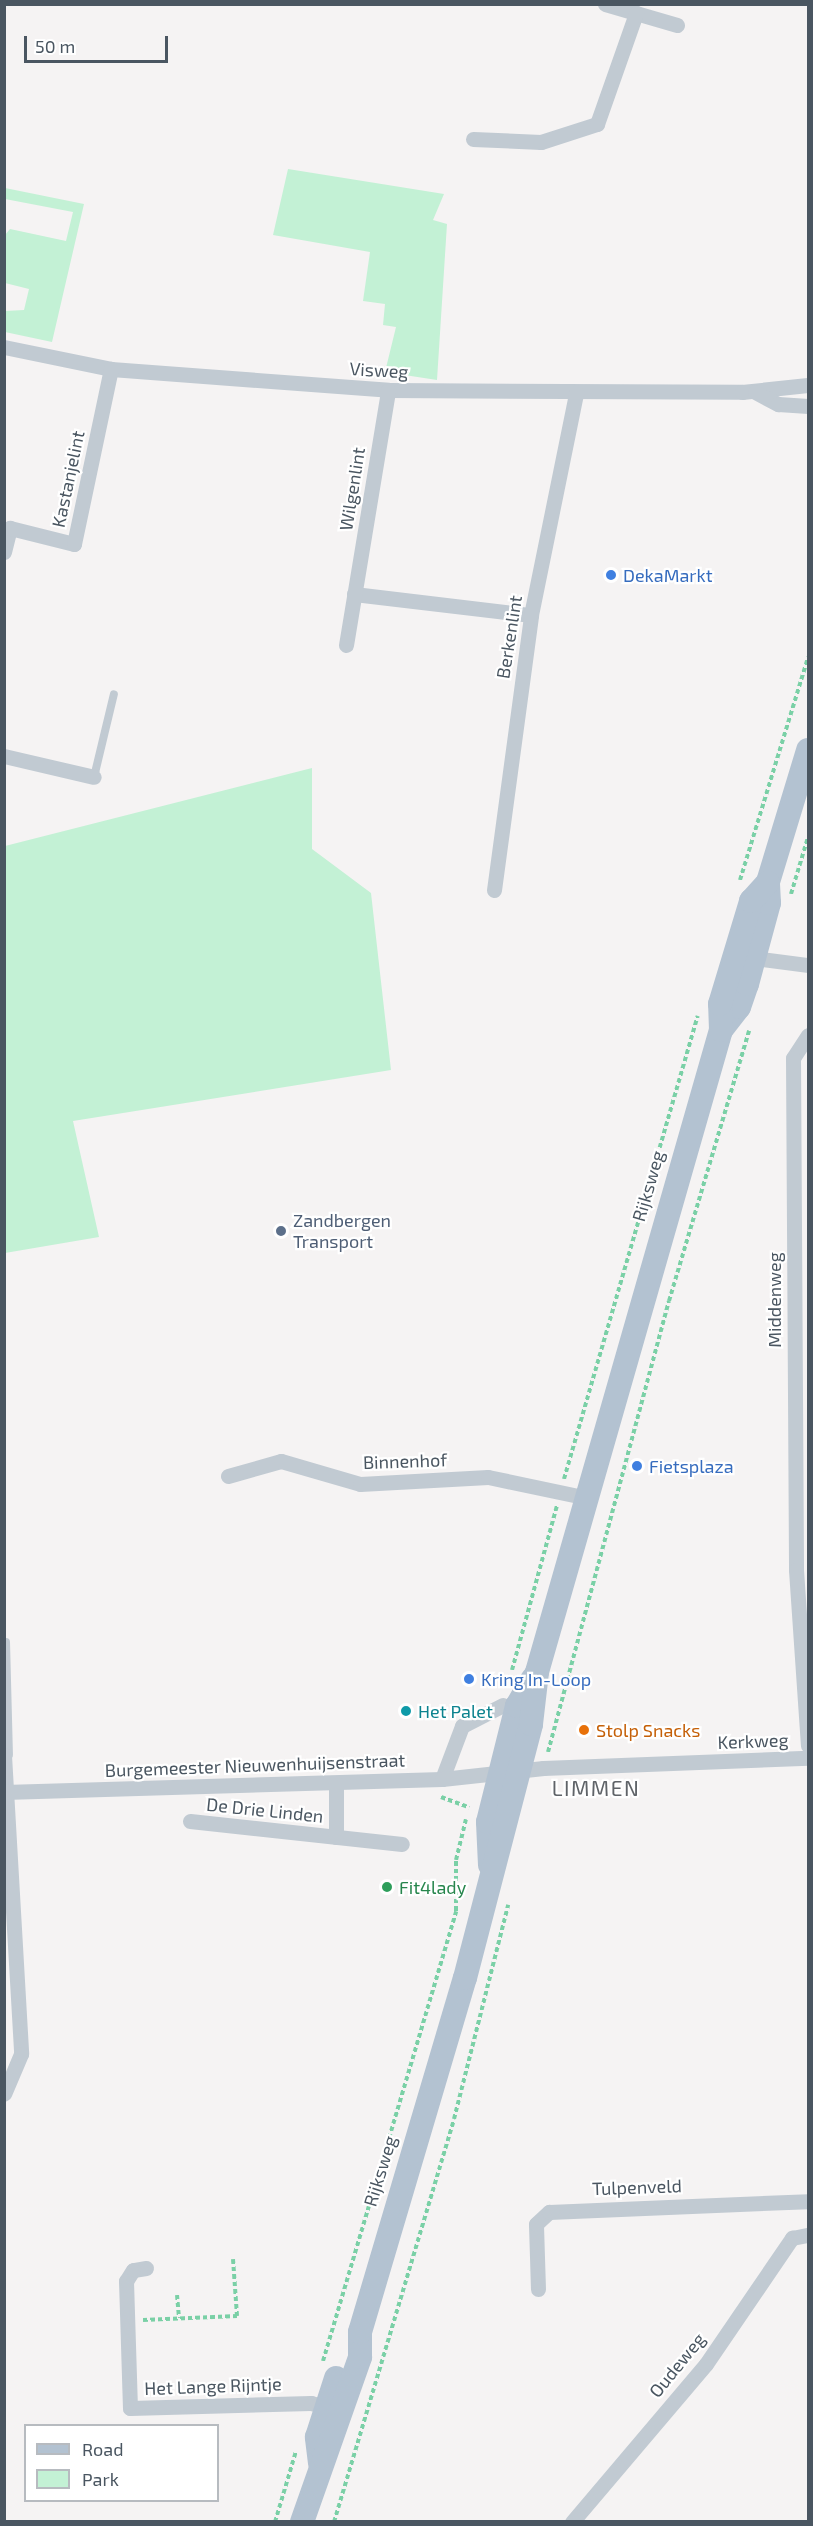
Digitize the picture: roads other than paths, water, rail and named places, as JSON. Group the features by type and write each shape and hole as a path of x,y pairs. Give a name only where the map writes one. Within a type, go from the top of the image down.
{"main road":[{"name":"Rijksweg","path":"302,2522 320,2463 333,2442 334,2409 360,2357 360,2332 465,1978 510,1773 721,1030 720,1004 745,956 751,902 768,882 808,750"}],"street":[{"path":"605,4 677,25"},
{"path":"473,139 541,142 597,124 636,13"},
{"name":"Visweg","path":"4,347 111,369 388,390 576,393 755,392 808,386"},
{"name":"Kastanjelint","path":"4,552 10,528 74,544 111,369"},
{"name":"Wilgenlint","path":"346,645 388,390"},
{"name":"Visweg","path":"755,392 778,404 808,406"},
{"name":"Berkenlint","path":"494,890 531,615 576,393"},
{"path":"354,594 531,615"},
{"path":"4,756 94,777"},
{"path":"745,956 808,965"},
{"name":"Middenweg","path":"808,1035 793,1058 801,1399 802,1569 808,1746"},
{"name":"Binnenhof","path":"228,1476 281,1461 360,1484 488,1477 588,1498"},
{"path":"442,1779 462,1726 503,1705"},
{"path":"4,2094 21,2054 7,1755"},
{"name":"Kerkweg","path":"510,1773 543,1768 808,1758"},
{"name":"Burgemeester Nieuwenhuijsenstraat","path":"7,1792 442,1779 510,1773"},
{"name":"De Drie Linden","path":"336,1783 336,1837"},
{"name":"De Drie Linden","path":"190,1821 402,1844"},
{"name":"Tulpenveld","path":"538,2289 536,2224 549,2212 808,2201"},
{"name":"Oudeweg","path":"572,2522 706,2364 792,2238 808,2235"},
{"name":"Het Lange Rijntje","path":"146,2268 127,2277 130,2408 311,2403 334,2409"}],"lane":[{"path":"94,777 114,694"},
{"path":"6,1642 7,1755"}],"place":[{"name":"DekaMarkt","path":"611,575"},
{"name":"Zandbergen Transport","path":"281,1231"},
{"name":"Fietsplaza","path":"637,1466"},
{"name":"Kring In-Loop","path":"469,1679"},
{"name":"Het Palet","path":"406,1711"},
{"name":"Stolp Snacks","path":"584,1730"},
{"name":"Fit4lady","path":"387,1887"}],"district":[{"name":"LIMMEN","path":"596,1788"}]}
